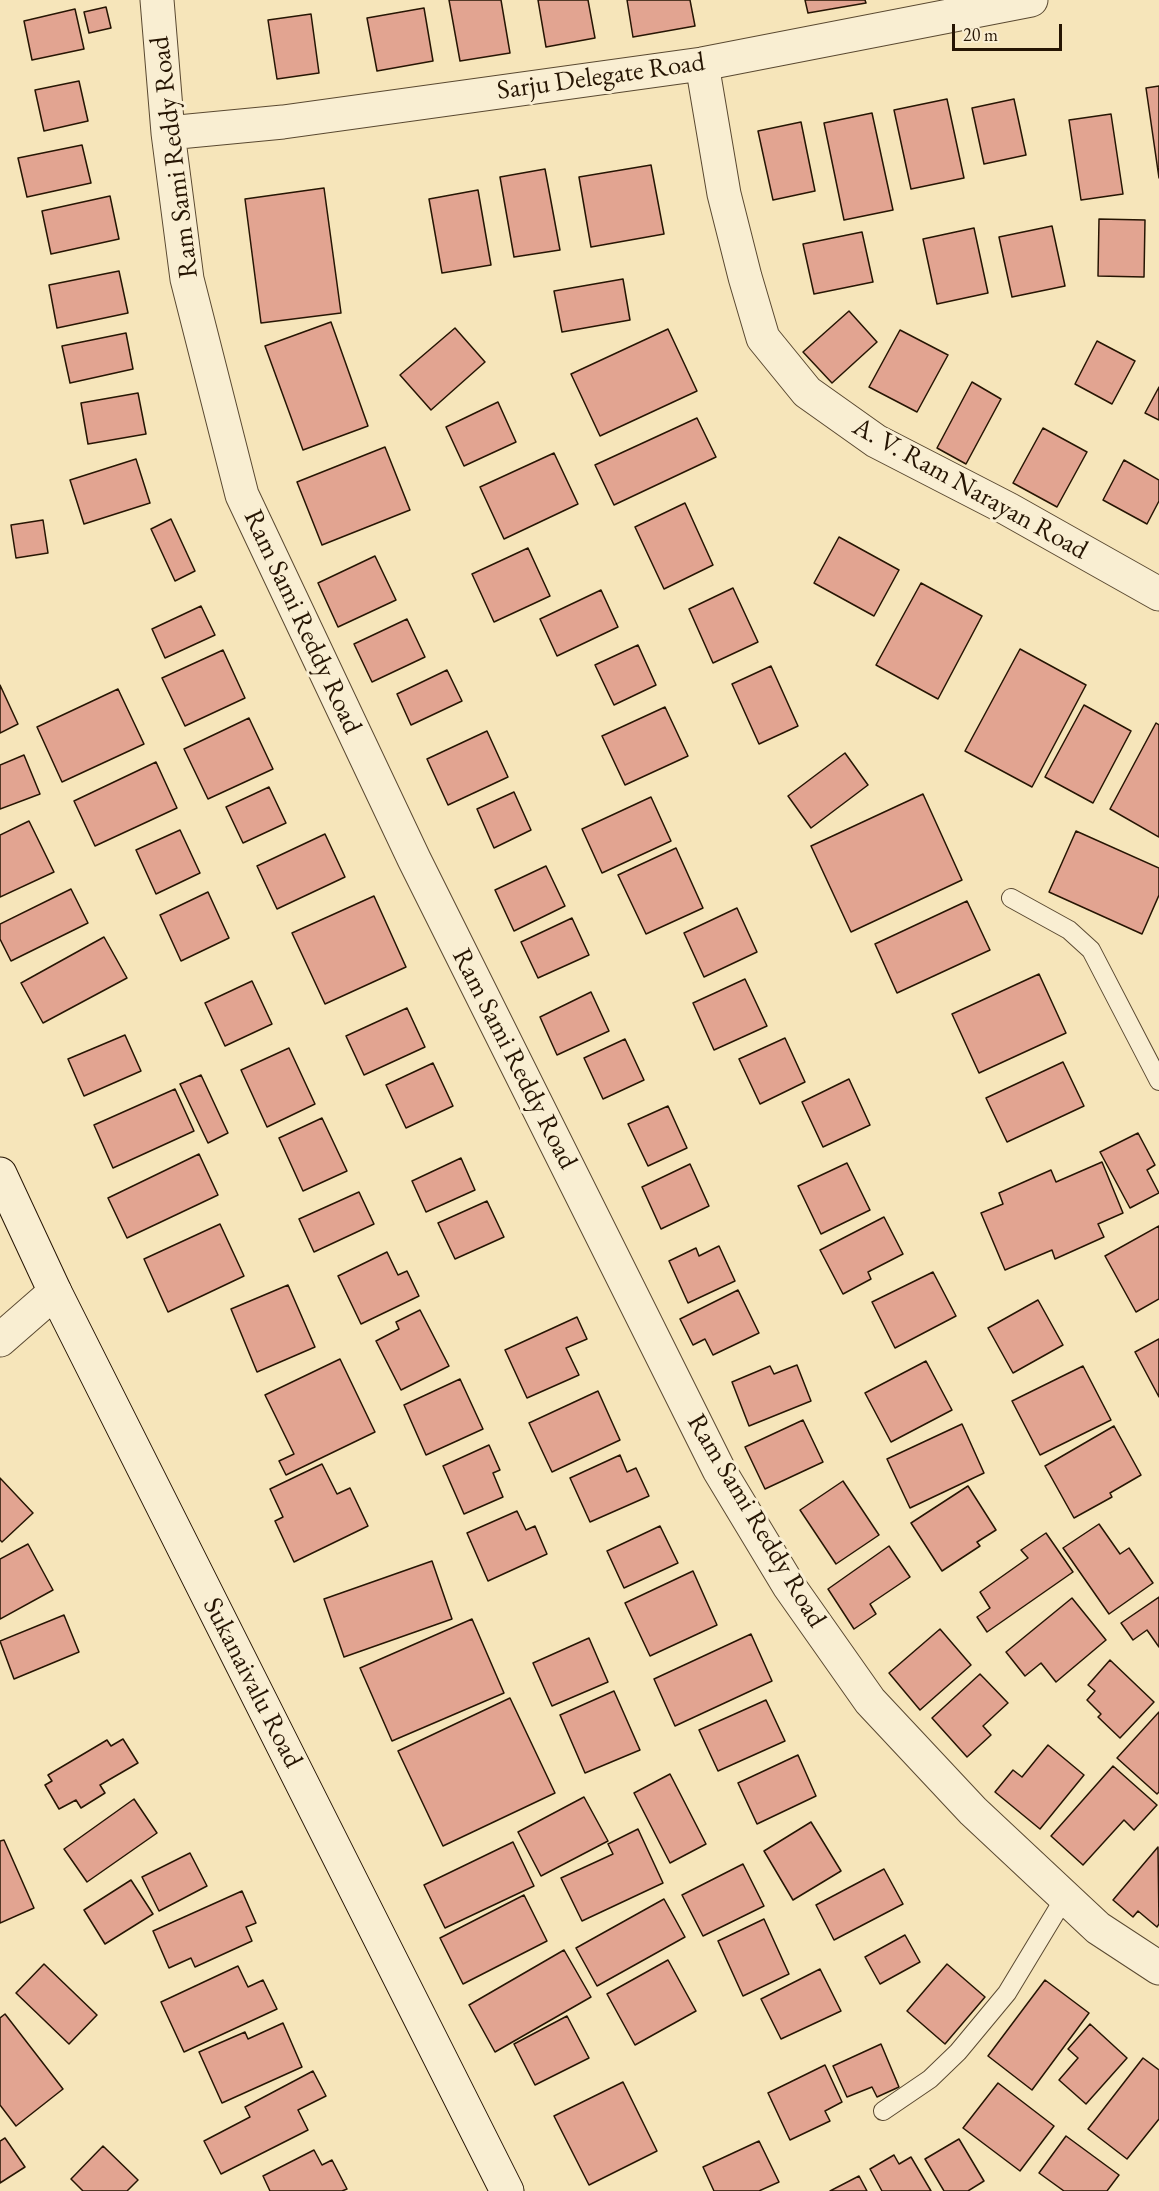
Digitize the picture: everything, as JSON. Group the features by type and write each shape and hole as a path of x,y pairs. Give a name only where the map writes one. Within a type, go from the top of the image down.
{"street":[{"name":"Ram Sami Reddy Road","path":"157,0 168,133 187,279 242,495 414,859 719,1470 789,1586 870,1701 973,1811 1098,1928 1159,1968"},
{"name":"Sarju Delegate Road","path":"168,133 283,122 702,64 1031,0"},
{"name":"A. V. Ram Narayan Road","path":"702,64 724,194 763,338 807,392 876,441 1008,509 1159,594"},
{"name":"Sukanaivalu Road","path":"0,1174 55,1292 507,2191"},
{"path":"0,1340 55,1292"}],"lane":[{"path":"1011,898 1069,930 1090,950 1159,1081"},
{"path":"883,2111 930,2079 965,2044 1007,1993 1065,1897"}],"building":[{"path":"449,0 501,0 510,53 460,61"},
{"path":"538,0 588,0 595,38 546,47"},
{"path":"627,0 690,0 695,26 633,37"},
{"path":"805,0 865,0 866,3 808,13"},
{"path":"106,7 111,28 89,33 84,12"},
{"path":"424,8 433,61 377,71 367,18"},
{"path":"75,9 84,49 32,60 24,21"},
{"path":"311,14 319,73 277,79 268,20"},
{"path":"79,81 88,121 44,131 35,90"},
{"path":"1159,86 1159,178 1146,88"},
{"path":"947,99 964,178 911,189 894,110"},
{"path":"1014,99 1026,155 984,164 972,108"},
{"path":"872,113 893,210 844,220 824,123"},
{"path":"1111,114 1123,194 1081,200 1069,120"},
{"path":"801,122 815,191 773,200 758,131"},
{"path":"82,145 91,183 27,197 18,158"},
{"path":"651,165 664,234 591,247 579,177"},
{"path":"545,169 560,250 514,257 500,177"},
{"path":"324,188 341,313 261,323 245,199"},
{"path":"478,190 491,265 442,273 429,199"},
{"path":"110,196 119,239 51,254 42,211"},
{"path":"1099,219 1145,220 1144,277 1098,276"},
{"path":"1052,226 1065,286 1012,297 999,237"},
{"path":"974,228 988,293 937,304 923,239"},
{"path":"862,232 873,282 814,294 803,244"},
{"path":"119,271 128,313 57,328 49,285"},
{"path":"623,279 630,320 562,332 554,291"},
{"path":"849,311 877,342 832,383 803,352"},
{"path":"331,322 368,426 303,450 265,346"},
{"path":"455,328 485,362 431,410 400,375"},
{"path":"668,329 697,391 600,436 571,374"},
{"path":"900,330 948,355 917,412 869,387"},
{"path":"126,333 133,369 70,383 62,346"},
{"path":"1097,341 1135,361 1112,404 1075,384"},
{"path":"972,382 1001,399 966,464 937,448"},
{"path":"1159,387 1159,420 1145,413"},
{"path":"138,393 146,434 88,444 81,403"},
{"path":"498,402 516,442 464,466 446,427"},
{"path":"697,418 716,457 614,505 595,465"},
{"path":"1043,428 1087,452 1057,507 1013,483"},
{"path":"385,447 410,510 322,545 297,482"},
{"path":"554,453 578,504 504,539 480,487"},
{"path":"136,459 150,503 84,524 70,480"},
{"path":"1124,460 1159,480 1159,501 1147,524 1103,500"},
{"path":"685,503 713,565 664,589 635,527"},
{"path":"171,519 195,571 175,581 151,529"},
{"path":"43,520 48,553 16,558 11,525"},
{"path":"839,537 899,570 874,616 814,583"},
{"path":"528,548 550,596 494,622 472,574"},
{"path":"375,556 396,600 338,627 318,583"},
{"path":"921,583 982,616 938,699 876,665"},
{"path":"733,588 758,642 713,663 689,609"},
{"path":"601,590 618,627 557,656 540,619"},
{"path":"201,606 215,635 165,658 152,629"},
{"path":"407,619 425,657 372,682 354,644"},
{"path":"638,645 656,685 614,705 595,665"},
{"path":"1020,649 1086,685 1032,787 965,751"},
{"path":"223,650 245,698 185,726 162,678"},
{"path":"771,666 798,726 759,744 732,684"},
{"path":"447,670 462,701 411,725 397,694"},
{"path":"0,685 18,724 0,733"},
{"path":"118,689 144,744 62,782 37,727"},
{"path":"1084,705 1131,731 1093,803 1045,777"},
{"path":"665,707 688,756 625,785 602,736"},
{"path":"249,718 273,769 208,799 184,749"},
{"path":"1156,723 1159,725 1159,837 1110,809"},
{"path":"487,731 508,777 448,805 427,759"},
{"path":"845,753 868,785 811,828 788,796"},
{"path":"24,755 40,794 0,809 0,765"},
{"path":"156,762 177,808 95,846 74,801"},
{"path":"269,787 286,823 243,843 226,807"},
{"path":"514,792 531,830 494,848 477,809"},
{"path":"923,794 962,880 851,932 811,846"},
{"path":"651,797 671,841 602,873 582,829"},
{"path":"29,821 54,872 0,897 0,835"},
{"path":"180,830 200,873 156,894 136,850"},
{"path":"1076,831 1159,868 1159,895 1142,934 1049,892"},
{"path":"325,834 345,877 277,909 257,866"},
{"path":"676,848 703,908 646,934 618,875"},
{"path":"546,866 565,906 514,931 495,890"},
{"path":"71,889 88,923 11,961 0,939 0,924"},
{"path":"208,892 229,938 181,961 160,915"},
{"path":"374,896 406,967 325,1004 292,933"},
{"path":"967,901 990,950 897,993 875,944"},
{"path":"737,908 757,952 704,977 684,933"},
{"path":"572,918 589,955 538,978 521,942"},
{"path":"104,937 127,978 43,1023 21,983"},
{"path":"1039,974 1066,1033 979,1073 952,1014"},
{"path":"745,979 767,1026 714,1050 693,1003"},
{"path":"252,981 272,1024 225,1046 205,1003"},
{"path":"591,992 609,1031 557,1055 540,1017"},
{"path":"407,1008 425,1047 364,1075 346,1036"},
{"path":"125,1035 141,1071 84,1096 68,1059"},
{"path":"785,1038 805,1082 760,1104 739,1059"},
{"path":"625,1039 644,1080 603,1099 584,1058"},
{"path":"289,1048 315,1104 267,1127 241,1070"},
{"path":"1063,1062 1084,1106 1007,1142 986,1098"},
{"path":"433,1063 453,1106 406,1128 386,1085"},
{"path":"201,1075 228,1133 208,1143 180,1084"},
{"path":"849,1079 870,1125 823,1147 802,1102"},
{"path":"175,1089 194,1131 113,1168 94,1125"},
{"path":"668,1106 687,1148 648,1166 628,1124"},
{"path":"322,1118 347,1171 303,1191 279,1138"},
{"path":"1138,1133 1155,1165 1147,1170 1159,1193 1130,1208 1100,1152"},
{"path":"199,1154 218,1195 127,1238 108,1198"},
{"path":"461,1158 475,1190 426,1212 412,1181"},
{"path":"1102,1162 1123,1213 1098,1224 1104,1237 1055,1259 1052,1250 1005,1270 981,1213 1003,1204 999,1193 1051,1170 1056,1182"},
{"path":"847,1163 870,1210 821,1234 798,1186"},
{"path":"690,1164 709,1206 661,1229 642,1187"},
{"path":"359,1192 374,1224 314,1252 299,1219"},
{"path":"487,1201 504,1237 455,1259 438,1223"},
{"path":"884,1217 903,1254 868,1272 871,1279 843,1294 820,1250"},
{"path":"220,1224 244,1276 168,1312 144,1259"},
{"path":"1159,1226 1159,1299 1136,1312 1105,1256"},
{"path":"719,1246 735,1281 688,1303 669,1261 696,1248 699,1256"},
{"path":"387,1252 398,1275 407,1271 419,1296 361,1324 338,1276"},
{"path":"933,1272 956,1316 895,1348 872,1302"},
{"path":"288,1285 315,1347 257,1372 231,1309"},
{"path":"738,1290 759,1333 713,1355 705,1339 693,1345 680,1319"},
{"path":"1038,1300 1063,1345 1013,1373 988,1328"},
{"path":"420,1310 449,1366 401,1390 376,1341 399,1329 396,1322"},
{"path":"577,1317 587,1339 566,1348 579,1375 527,1398 505,1350"},
{"path":"1159,1339 1159,1397 1135,1352"},
{"path":"340,1359 375,1432 286,1475 279,1461 294,1454 265,1395"},
{"path":"926,1361 952,1410 891,1442 865,1393"},
{"path":"797,1365 811,1401 749,1426 732,1382 770,1366 774,1374"},
{"path":"1083,1366 1111,1420 1040,1455 1012,1401"},
{"path":"460,1379 483,1429 426,1455 404,1405"},
{"path":"598,1391 620,1440 552,1472 529,1423"},
{"path":"803,1420 823,1462 765,1489 745,1447"},
{"path":"962,1424 984,1473 910,1508 887,1459"},
{"path":"1114,1426 1141,1475 1110,1493 1112,1497 1074,1518 1045,1466"},
{"path":"489,1445 500,1470 493,1473 503,1497 464,1514 443,1466"},
{"path":"620,1455 627,1472 636,1468 649,1496 590,1522 570,1478"},
{"path":"322,1464 337,1494 350,1488 368,1526 294,1562 275,1521 283,1517 270,1489"},
{"path":"0,1478 33,1513 2,1542 0,1540"},
{"path":"843,1481 879,1535 836,1564 800,1510"},
{"path":"968,1486 996,1530 977,1542 980,1546 942,1571 911,1523"},
{"path":"517,1511 526,1530 535,1526 547,1554 488,1581 467,1533"},
{"path":"1099,1524 1120,1554 1129,1548 1153,1583 1109,1614 1063,1548"},
{"path":"660,1526 678,1563 624,1588 607,1551"},
{"path":"1046,1533 1073,1572 987,1632 977,1617 990,1608 980,1592 1028,1558 1021,1550"},
{"path":"28,1544 53,1590 0,1619 0,1559"},
{"path":"889,1546 910,1577 870,1604 876,1614 854,1629 828,1589"},
{"path":"432,1561 452,1619 344,1657 324,1599"},
{"path":"693,1571 717,1625 650,1656 625,1603"},
{"path":"1159,1597 1159,1647 1147,1630 1133,1640 1121,1623"},
{"path":"1072,1598 1106,1640 1056,1682 1041,1663 1025,1676 1006,1652"},
{"path":"64,1615 79,1652 14,1679 0,1641"},
{"path":"472,1619 504,1693 392,1741 360,1668"},
{"path":"940,1629 971,1665 920,1710 889,1673"},
{"path":"751,1634 772,1681 675,1726 654,1679"},
{"path":"589,1638 608,1682 552,1706 533,1663"},
{"path":"1110,1660 1154,1702 1120,1738 1098,1717 1101,1714 1087,1700 1095,1691 1088,1685"},
{"path":"980,1674 1008,1703 983,1726 991,1735 967,1757 932,1718"},
{"path":"614,1691 640,1750 585,1773 560,1715"},
{"path":"510,1698 555,1793 443,1846 398,1751"},
{"path":"766,1700 785,1741 718,1771 699,1730"},
{"path":"1159,1712 1159,1792 1157,1794 1117,1758"},
{"path":"123,1739 138,1763 100,1785 105,1793 81,1808 76,1800 59,1809 45,1785 52,1781 48,1775 107,1740 111,1746"},
{"path":"1048,1745 1084,1775 1040,1829 995,1792 1013,1770 1022,1777"},
{"path":"798,1755 816,1796 757,1824 738,1783"},
{"path":"1113,1766 1157,1805 1134,1830 1124,1820 1083,1865 1051,1836"},
{"path":"670,1774 706,1844 670,1863 634,1793"},
{"path":"584,1797 608,1841 541,1876 518,1832"},
{"path":"134,1799 157,1833 87,1882 64,1849"},
{"path":"811,1822 841,1871 793,1900 764,1851"},
{"path":"638,1829 663,1883 582,1921 561,1878 613,1854 608,1844"},
{"path":"4,1840 34,1908 0,1923 0,1841"},
{"path":"513,1842 534,1886 445,1928 424,1885"},
{"path":"1158,1847 1159,1924 1157,1927 1138,1911 1133,1917 1113,1900"},
{"path":"190,1853 207,1886 159,1911 142,1877"},
{"path":"743,1864 764,1906 703,1936 682,1895"},
{"path":"884,1869 903,1904 834,1940 816,1905"},
{"path":"131,1880 153,1914 105,1944 84,1910"},
{"path":"242,1891 256,1923 246,1927 252,1941 195,1967 191,1958 169,1968 153,1931"},
{"path":"524,1895 547,1941 463,1984 440,1938"},
{"path":"664,1899 685,1937 597,1986 576,1948"},
{"path":"764,1919 789,1974 743,1996 718,1941"},
{"path":"905,1935 920,1962 880,1984 865,1957"},
{"path":"564,1950 591,1997 495,2052 469,2005"},
{"path":"668,1960 696,2011 635,2045 607,1994"},
{"path":"44,1964 97,2015 69,2044 16,1993"},
{"path":"947,1964 985,1997 945,2044 907,2011"},
{"path":"238,1966 248,1987 263,1980 277,2009 184,2052 161,2002"},
{"path":"820,1969 841,2011 781,2039 761,1999"},
{"path":"1045,1980 1089,2013 1032,2090 988,2056"},
{"path":"5,2014 63,2089 16,2126 0,2105 0,2018"},
{"path":"567,2016 589,2058 535,2085 514,2044"},
{"path":"283,2023 302,2067 222,2103 199,2052 245,2032 248,2039"},
{"path":"1090,2024 1127,2058 1086,2104 1059,2080 1078,2058 1068,2049"},
{"path":"881,2044 899,2087 877,2097 872,2087 847,2097 833,2066"},
{"path":"1143,2058 1159,2070 1159,2119 1127,2159 1088,2129"},
{"path":"825,2065 842,2102 825,2111 830,2121 790,2140 768,2093"},
{"path":"313,2071 326,2096 298,2110 308,2130 221,2174 204,2141 250,2117 245,2107"},
{"path":"623,2082 657,2151 589,2185 554,2116"},
{"path":"998,2083 1054,2126 1020,2171 963,2128"},
{"path":"1066,2136 1119,2175 1107,2191 1064,2191 1039,2173"},
{"path":"5,2138 25,2167 0,2183 0,2141"},
{"path":"959,2139 984,2181 968,2191 944,2191 925,2159"},
{"path":"759,2141 779,2182 759,2191 714,2191 703,2167"},
{"path":"103,2146 138,2180 127,2191 83,2191 71,2179"},
{"path":"314,2150 322,2165 332,2160 347,2189 342,2191 270,2191 263,2176"},
{"path":"894,2155 899,2164 911,2157 931,2191 882,2191 870,2169"},
{"path":"859,2176 867,2191 830,2191"}]}
